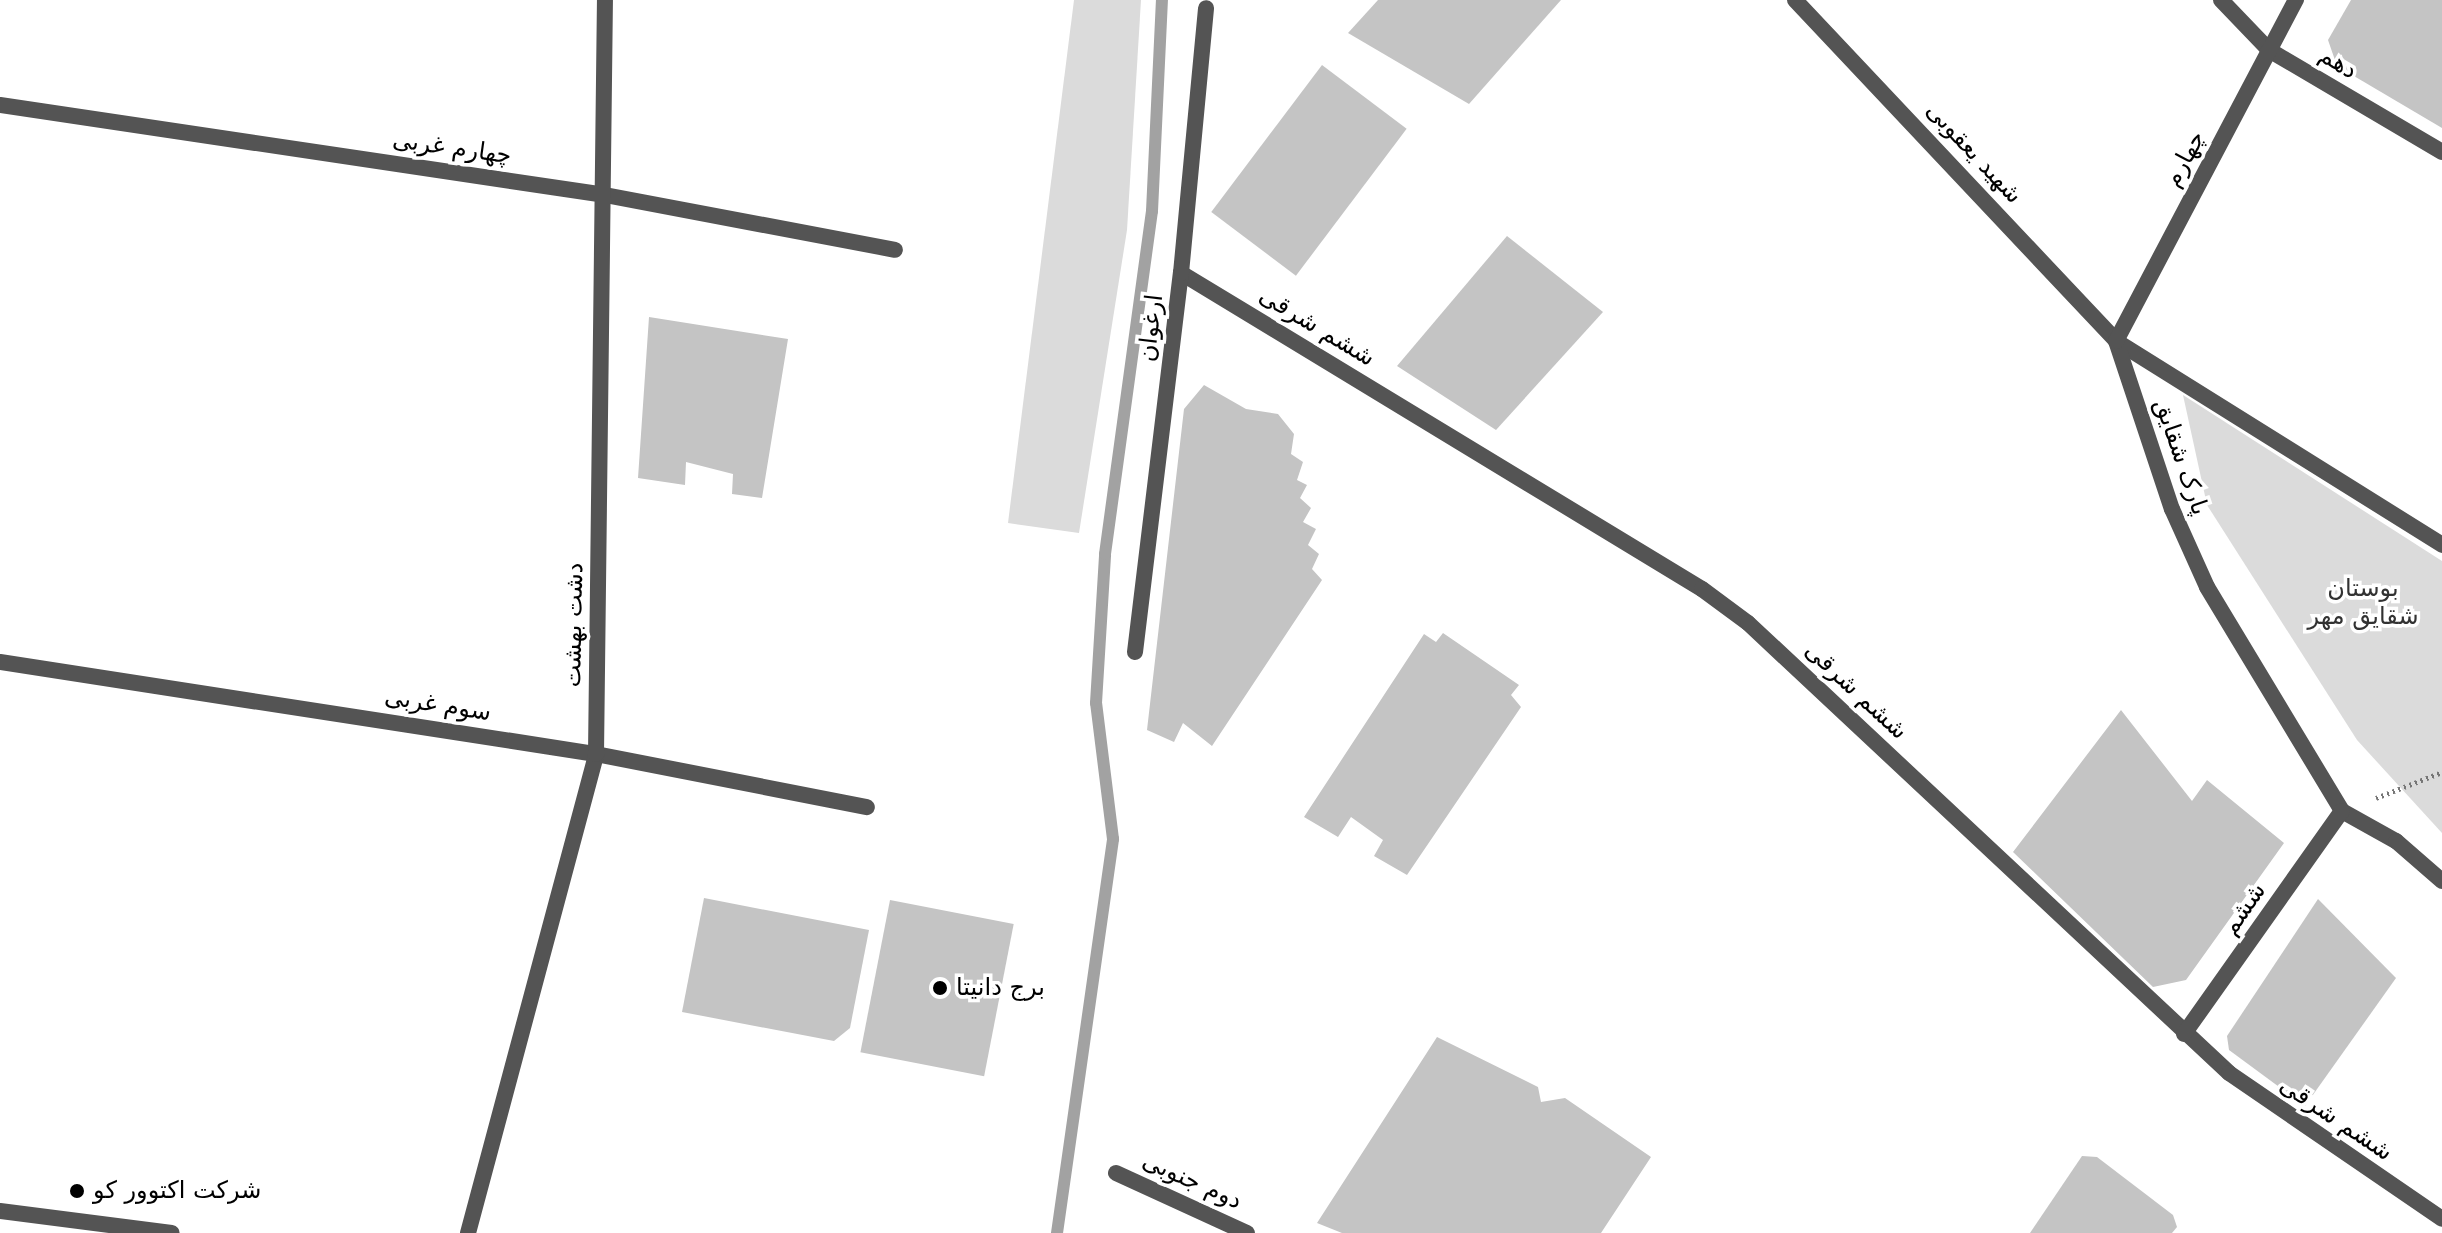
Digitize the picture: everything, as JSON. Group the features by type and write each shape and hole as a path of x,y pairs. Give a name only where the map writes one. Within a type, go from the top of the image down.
{"street":[{"name":"دشت بهشت","path":"468,1233 596,754 605,0"},
{"name":"شهید یعقوبی","path":"1795,0 2116,341"},
{"name":"دهم","path":"2221,0 2269,50 2442,152"},
{"name":"چهارم","path":"2116,341 2296,0"},
{"name":"ارغوان","path":"1135,652 1181,273 1206,8"},
{"name":"چهارم غربی","path":"0,105 605,195 895,250"},
{"name":"ششم شرقی","path":"1181,273 1702,589 1748,623 2184,1034 2280,1111 2442,1219"},
{"name":"پارک شقایق","path":"2116,341 2442,545"},
{"name":"پارک شقایق","path":"2116,341 2172,509 2207,587 2342,811 2396,841 2442,881"},
{"name":"سوم غربی","path":"0,662 596,754 867,807"},
{"name":"ششم","path":"2184,1034 2342,811"},
{"name":"دوم جنوبی","path":"1116,1173 1247,1233"},
{"path":"0,1211 172,1233"}],"path":[{"path":"2342,811 2442,772"}],"green space":[{"path":"1074,0 1141,0 1127,230 1079,533 1008,523"},
{"name":"بوستان شقایق مهر","path":"2183,395 2442,561 2442,833 2357,740 2207,505"}],"building":[{"path":"1378,0 1561,0 1469,104 1348,33"},
{"path":"2351,0 2442,0 2442,128 2337,66 2328,40"},
{"path":"1322,65 1407,129 1296,276 1211,212"},
{"path":"1507,236 1603,312 1496,430 1397,366"},
{"path":"649,317 788,339 762,498 732,494 733,474 686,462 685,485 638,478"},
{"path":"1204,385 1246,409 1278,414 1294,434 1291,454 1303,462 1297,480 1307,485 1300,498 1311,508 1303,522 1316,529 1308,545 1319,554 1312,569 1322,580 1212,746 1183,723 1174,742 1147,730 1184,409"},
{"path":"1443,633 1519,685 1511,695 1521,707 1407,875 1374,856 1383,840 1351,817 1338,837 1304,817 1424,634 1436,642"},
{"path":"2121,710 2192,801 2207,780 2284,843 2186,980 2153,987 2013,852"},
{"path":"704,898 869,930 850,1028 834,1041 682,1012"},
{"path":"2318,899 2396,978 2305,1106 2229,1050 2227,1036"},
{"name":"برج دانیتا","path":"890,900 1014,924 984,1076 860,1052"},
{"path":"1437,1037 1538,1087 1541,1102 1565,1098 1651,1157 1601,1233 1342,1233 1317,1223"},
{"path":"2082,1156 2097,1157 2173,1215 2177,1227 2172,1233 2030,1233"}],"waterway":[{"path":"1057,1233 1113,839 1096,703 1105,554 1152,211 1162,0"}],"place":[{"name":"برج دانیتا","path":"940,988"},
{"name":"شرکت اکتوور کو","path":"77,1191"}]}
